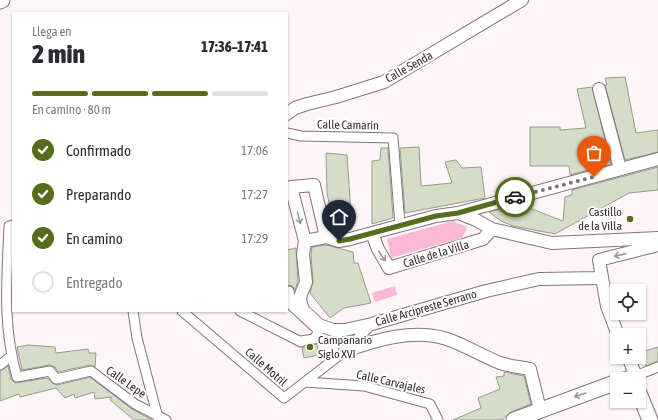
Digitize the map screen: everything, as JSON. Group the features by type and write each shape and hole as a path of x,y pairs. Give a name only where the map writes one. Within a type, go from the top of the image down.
{"street":[{"name":"Calle Senda","path":"288,113 296,108 307,104 336,97 384,82 522,0"},
{"path":"598,89 620,169"},
{"name":"Calle Camarín","path":"288,133 301,136 393,138 400,225"},
{"path":"326,237 314,185 289,185 305,241 326,237 339,241 436,216 458,213 658,159"},
{"path":"458,213 476,220 492,229 552,243 635,237 658,238"},
{"path":"0,365 11,356 6,312 9,226 12,225"},
{"name":"Calle de la Villa","path":"372,232 378,249 390,268 484,239 492,229"},
{"name":"Calle Arcipreste Serrano","path":"305,241 303,254 306,282 300,297 303,310 319,324 333,330 345,330 372,324 486,290 539,279 601,278"},
{"path":"616,328 601,278 599,260 658,245"},
{"path":"242,312 301,342 314,339 319,331 291,305 288,292"},
{"path":"133,312 137,338 161,419"},
{"name":"Calle Motril","path":"183,312 284,398 345,351 372,324"},
{"path":"0,328 8,335"},
{"path":"345,351 377,340 397,337 419,335 446,339 501,363 530,369 536,414"},
{"name":"Calle Lepe","path":"11,356 17,377 50,371 56,379 91,371 135,404 161,419"},
{"path":"646,372 658,367"},
{"name":"Calle Carvajales","path":"305,382 364,386 430,404 438,420"},
{"path":"514,420 536,414 610,385"},
{"path":"645,408 650,420"}],"shaded area":[{"path":"453,221 467,227 461,238 391,258 387,239"},
{"path":"395,286 397,295 375,302 372,293"}],"building":[{"path":"625,77 636,133 658,130 658,152 625,160 605,85 607,85 605,78"},
{"path":"592,87 611,164 570,175 569,166 530,166 530,127 560,127 560,130 586,128 577,89"},
{"path":"419,147 421,186 452,183 445,162 456,160 462,168 481,167 485,198 405,213 400,148"},
{"path":"381,148 388,148 393,218 372,224 372,161 380,160"},
{"path":"326,153 347,155 352,229 337,233 335,232 327,193"},
{"path":"658,167 658,190 629,193 555,234 513,226 501,221 489,212 505,208 521,209 524,206 563,221 565,197 572,195 572,190"},
{"path":"326,245 353,252 354,263 358,263 371,303 344,308 330,318 310,293 313,282 312,247"},
{"path":"296,248 298,281 295,290 292,286 288,285 288,250"},
{"name":"Campanario Siglo XVI","path":"317,344 319,355 304,358 302,348"},
{"path":"28,345 55,347 56,353 88,349 89,353 96,353 95,367 90,365 58,372 55,367 49,365 22,370 17,347"},
{"path":"658,347 658,361 646,366 646,351"},
{"path":"8,366 11,379 15,383 47,378 57,385 90,377 132,409 152,420 134,420 110,400 112,397 95,399 94,392 75,398 74,394 65,398 56,388 20,397 19,394 0,401 0,371"},
{"path":"504,372 524,376 531,404 511,412 502,420 453,420 481,408 478,398 500,389 496,377 504,376"}],"way so far":[{"path":"515,197 594,177"}],"place":[{"name":"Castillo de la Villa","path":"630,219"},
{"name":"Campanario Siglo XVI","path":"310,347"}],"route":[{"path":"339,241 436,216 458,213 515,197"}]}
